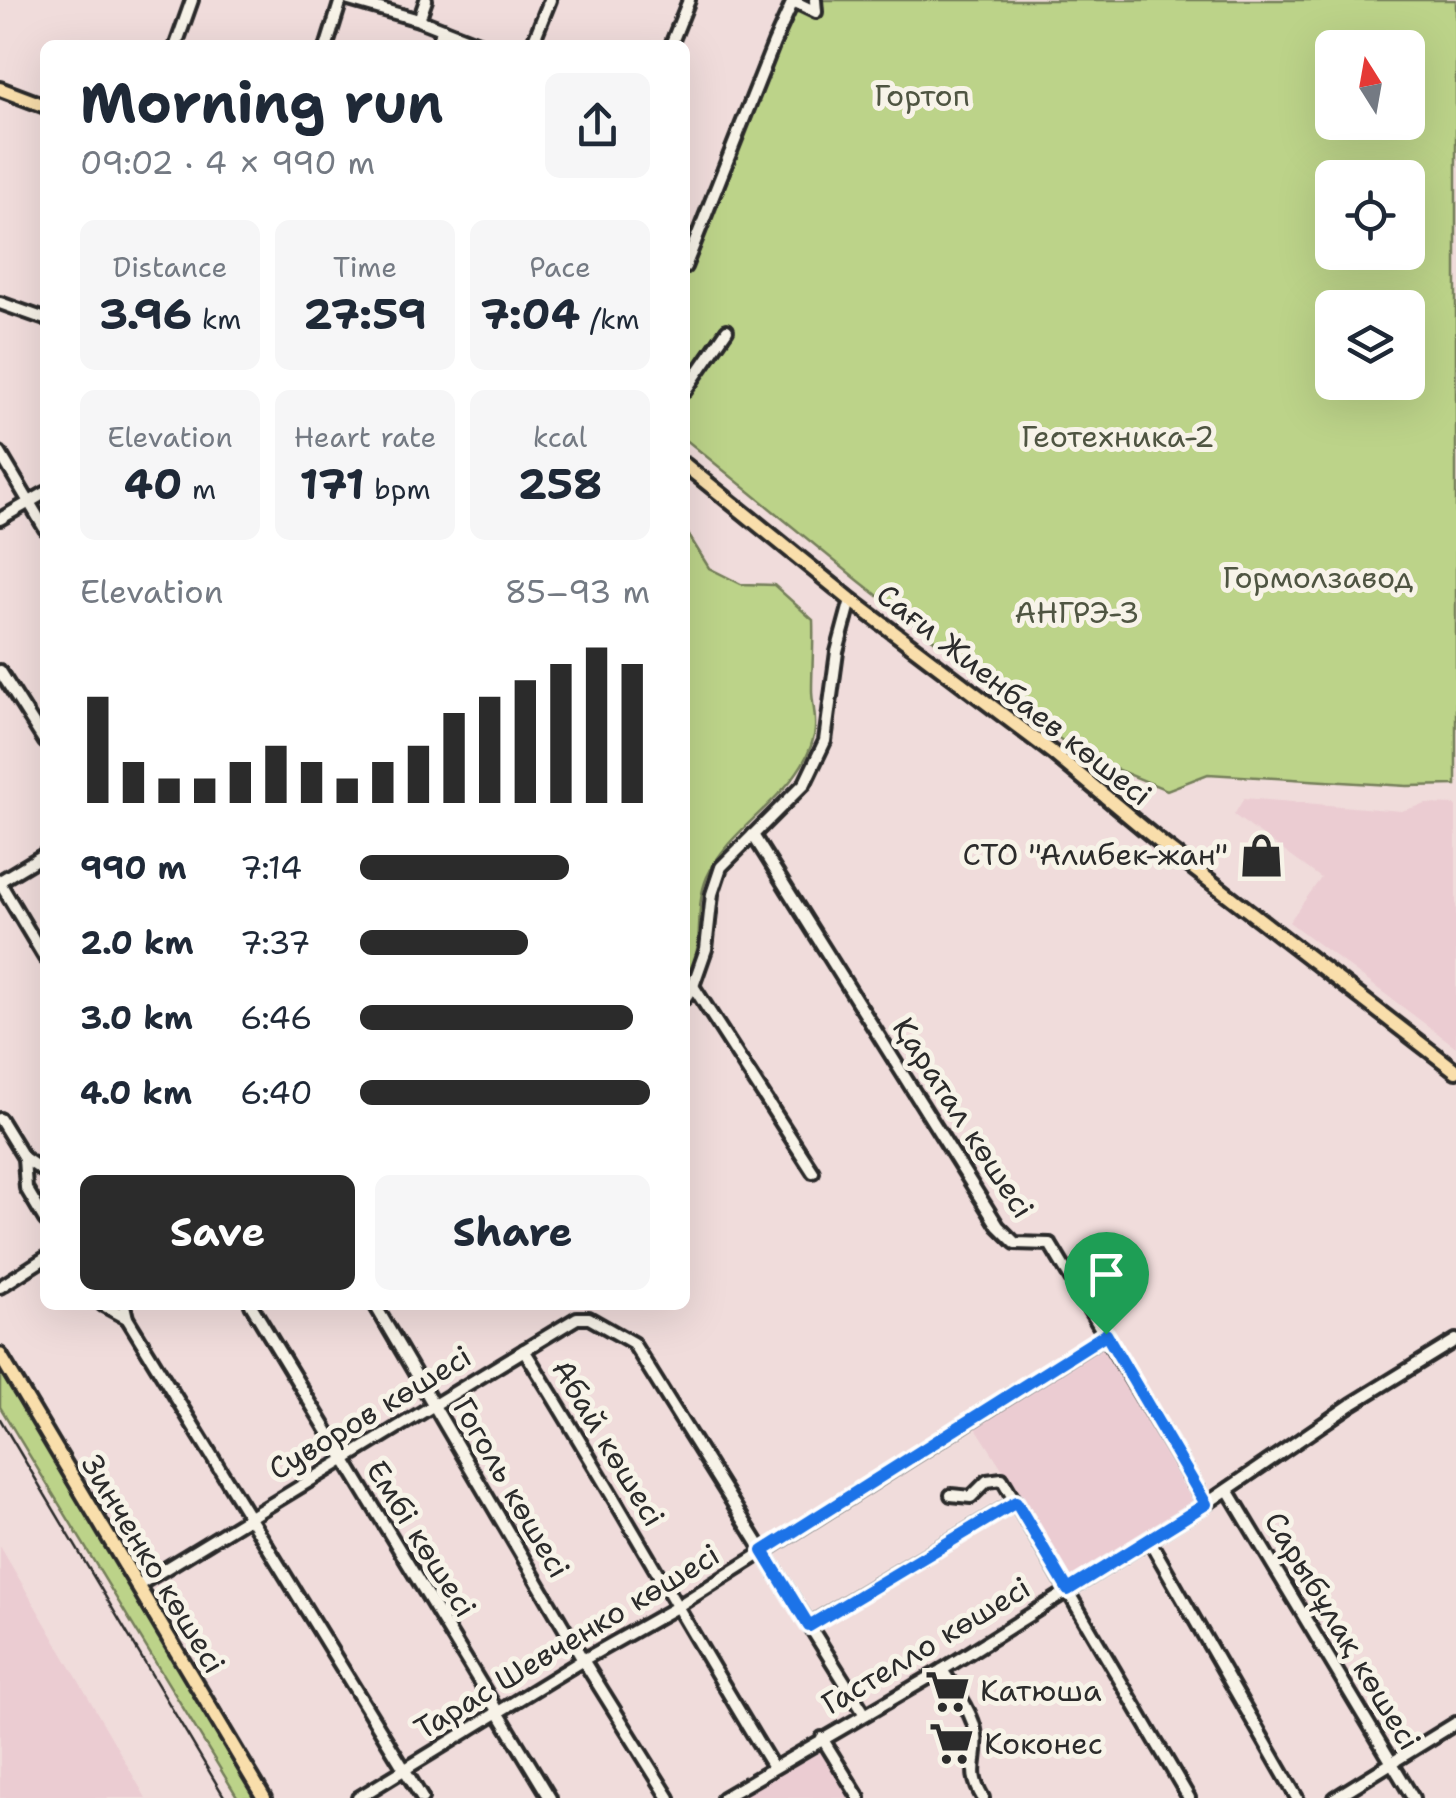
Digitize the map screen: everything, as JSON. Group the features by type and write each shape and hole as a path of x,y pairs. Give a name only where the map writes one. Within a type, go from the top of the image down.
{"main road":[{"path":"0,88 40,104"},
{"name":"Сағи Жиенбаев көшесі","path":"690,469 851,600 1053,752 1166,847 1456,1071"},
{"name":"Зинченко көшесі","path":"0,1355 264,1798"}],"street":[{"path":"178,40 192,0"},
{"path":"328,40 342,0"},
{"path":"349,0 470,40"},
{"path":"419,20 426,0"},
{"path":"534,40 550,0"},
{"path":"673,40 689,0"},
{"path":"690,253 794,1 815,6"},
{"path":"440,40 443,29"},
{"path":"0,303 40,317"},
{"path":"690,384 727,330"},
{"path":"0,453 40,521"},
{"path":"0,520 40,495"},
{"path":"690,990 706,948 712,894 721,867 804,784 824,741 837,652 851,600"},
{"path":"0,671 40,734"},
{"name":"Қаратал көшесі","path":"754,835 998,1226 1015,1243 1050,1244 1206,1504"},
{"path":"40,857 0,882 40,950"},
{"path":"693,986 814,1172"},
{"path":"0,1119 24,1158 40,1169"},
{"path":"24,1158 26,1188 40,1212"},
{"path":"0,1287 40,1261"},
{"path":"112,1310 127,1318"},
{"path":"125,1310 422,1798"},
{"name":"Ембі көшесі","path":"254,1310 550,1798"},
{"name":"Гоголь көшесі","path":"379,1310 583,1660 669,1798"},
{"path":"590,1310 589,1318 633,1343 864,1713"},
{"name":"Суворов көшесі","path":"137,1586 432,1403 577,1318 589,1318"},
{"name":"Тарас Шевченко көшесі","path":"358,1798 675,1608 1106,1334"},
{"name":"Гастелло көшесі","path":"723,1798 942,1670 1228,1490 1352,1404 1456,1340"},
{"name":"Абай көшесі","path":"524,1350 773,1768"},
{"path":"951,1495 971,1496 987,1481 1002,1480 1189,1798"},
{"name":"Сарыбұлақ көшесі","path":"1228,1490 1412,1798"},
{"path":"809,1626 1016,1502"},
{"path":"1148,1540 1297,1798"},
{"path":"942,1670 975,1730 972,1774 983,1798"},
{"path":"1335,1798 1456,1724"},
{"path":"822,1738 860,1798"}],"shaded area":[{"path":"1244,798 1401,811 1426,804 1456,805 1456,1047 1289,922 1321,878 1234,815"},
{"path":"1100,1343 1198,1499 1072,1578 973,1423"},
{"path":"0,1546 87,1695 146,1798 0,1798"},
{"path":"818,1747 850,1798 736,1798"}],"green space":[{"path":"794,0 1456,0 1456,785 1407,786 1208,774 1167,790 1079,754 690,443 690,240 778,20"},
{"path":"690,537 709,568 741,584 774,585 813,620 815,725 806,757 795,775 732,840 707,877 690,972"},
{"path":"0,1371 255,1798 238,1798 0,1407"}],"railway":[{"path":"0,1419 225,1798"}],"place":[{"name":"СТО \"Алибек-жан\"","path":"1261,855"},
{"name":"Катюша","path":"947,1691"},
{"name":"Коконес","path":"951,1744"}],"route":[{"path":"1106,1334 1206,1504 1068,1590 1016,1502 809,1626 763,1551 1106,1334"}],"park label":[{"name":"Гортоп","path":"922,96"},
{"name":"Геотехника-2","path":"1118,437"},
{"name":"Гормолзавод","path":"1318,578"},
{"name":"АНГРЭ-3","path":"1077,613"}]}
